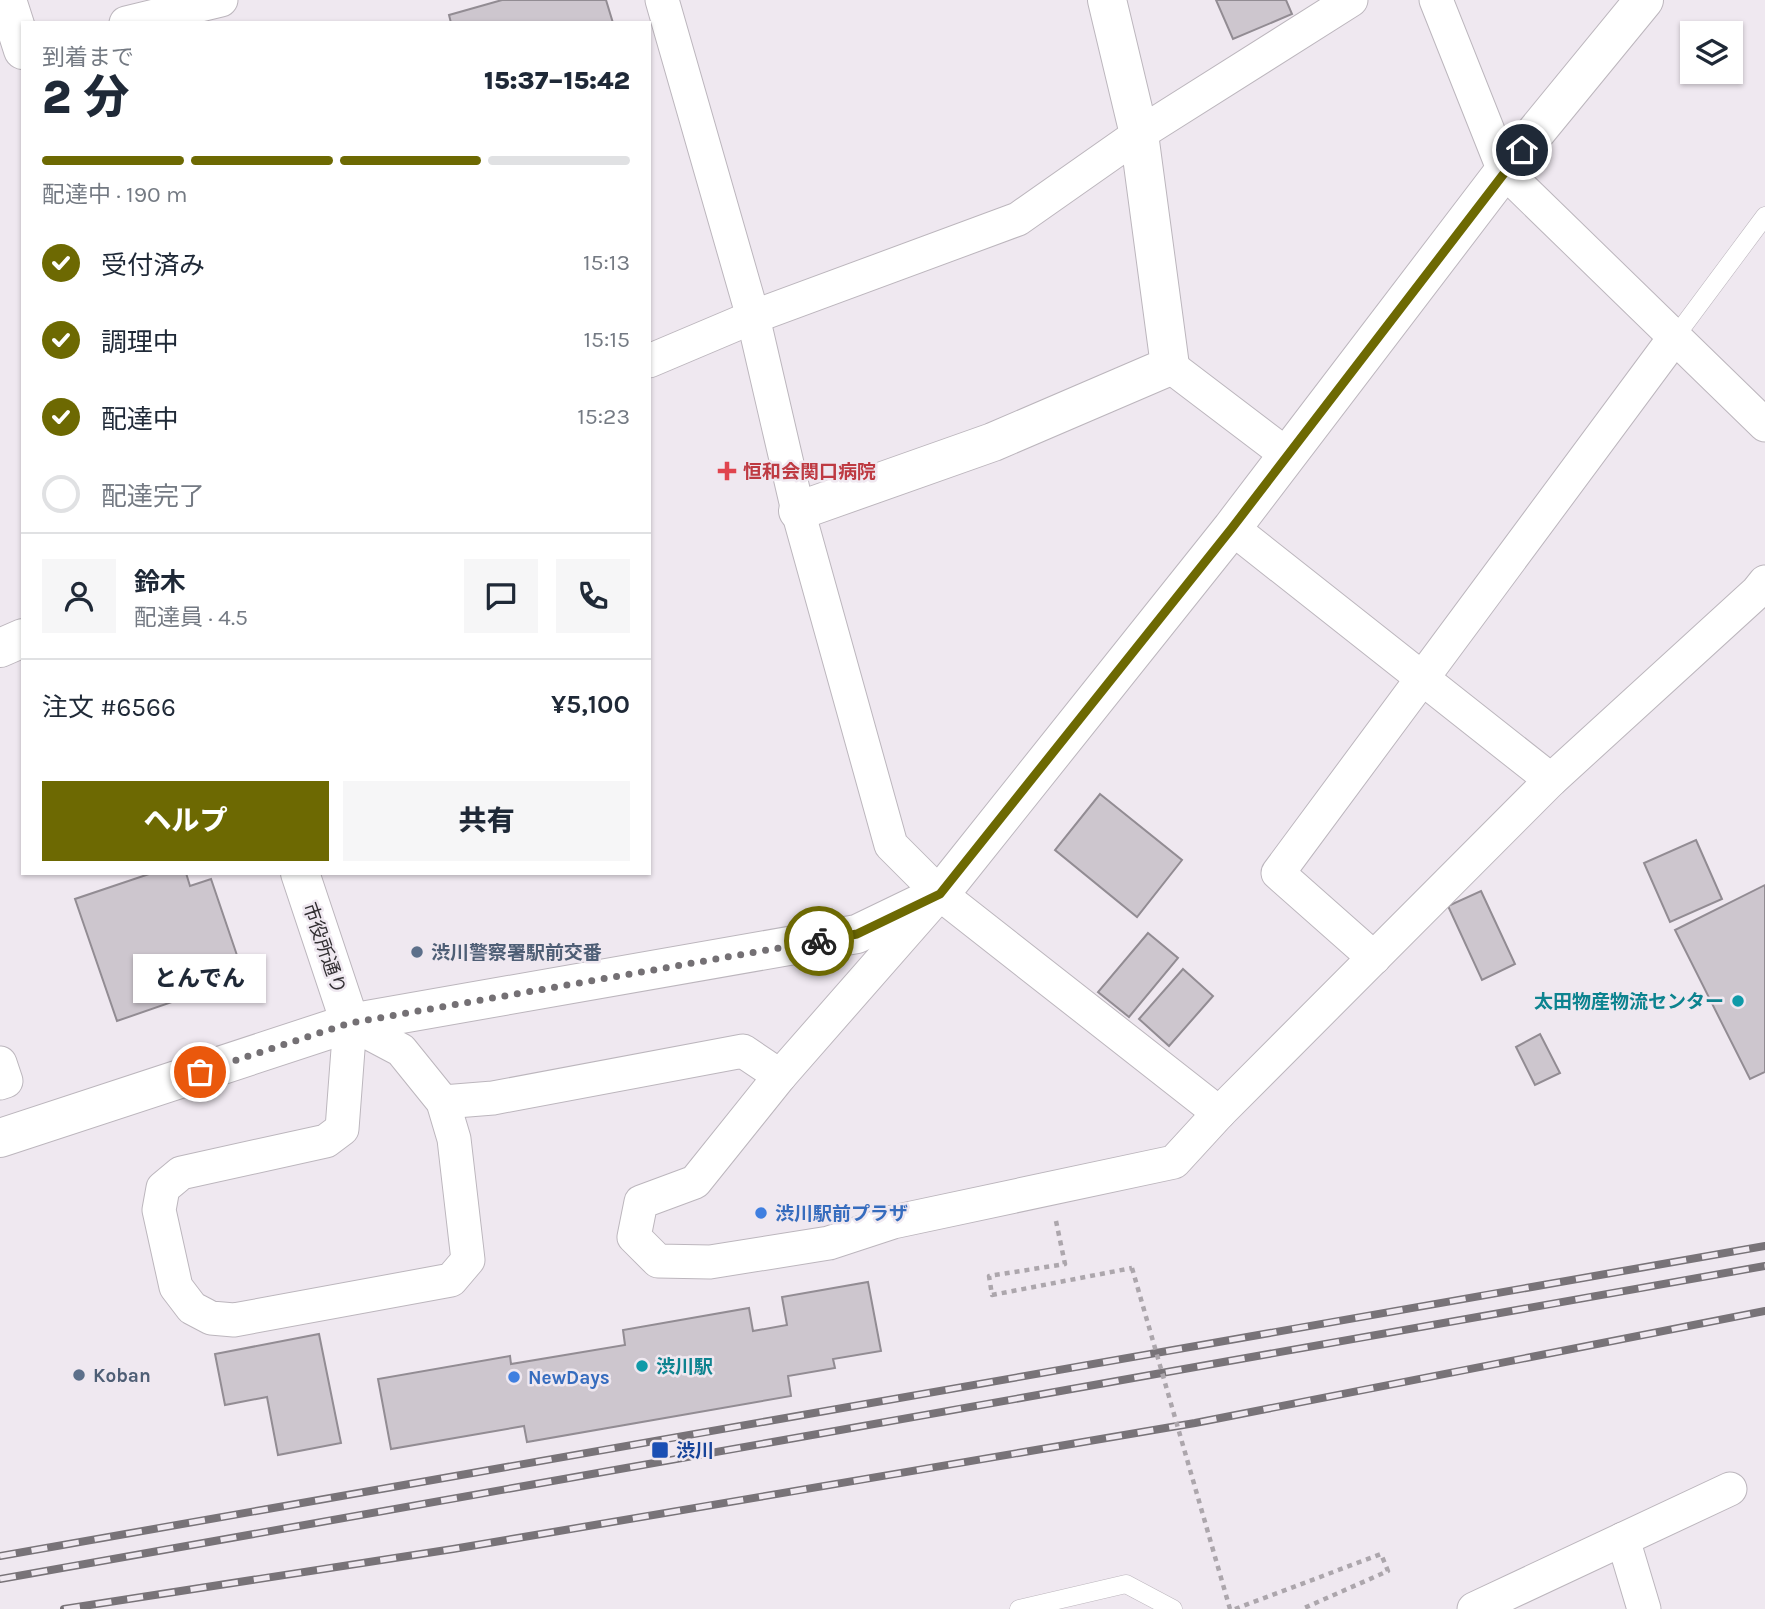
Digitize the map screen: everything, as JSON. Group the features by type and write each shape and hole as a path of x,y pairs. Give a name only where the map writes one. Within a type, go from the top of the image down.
{"street":[{"path":"7,0 21,42"},
{"path":"134,21 221,0"},
{"path":"662,0 753,317 799,511 891,845 940,894 1219,1114"},
{"path":"1107,0 1139,134 1170,366 1287,455"},
{"path":"651,360 753,317 1018,219 1139,134 1351,0"},
{"path":"1436,0 1504,171 1765,425"},
{"path":"1643,0 1504,171 1232,528 940,894 780,1076 695,1182 641,1202 634,1237 658,1261 710,1262 830,1243 893,1222 1174,1163 1219,1114 1551,780 1765,582"},
{"path":"0,59 21,49"},
{"path":"1374,958 1278,873 1675,337"},
{"path":"799,511 993,442 1170,366"},
{"path":"1232,528 1551,780"},
{"path":"0,649 21,639"},
{"name":"市役所通り","path":"301,875 350,1023"},
{"path":"0,1138 350,1023 857,934 940,894"},
{"path":"350,1023 401,1050 443,1102 454,1139 468,1260 451,1280 234,1320 211,1318 192,1308 176,1287 159,1210 163,1188 181,1173 326,1141 342,1129 350,1023"},
{"path":"443,1102 493,1098 743,1051 780,1076"},
{"path":"0,1063 6,1081 0,1083"},
{"path":"1474,1609 1730,1489"},
{"path":"1623,1539 1644,1609"}],"lane":[{"path":"1675,337 1765,216"},
{"path":"1019,1609 1126,1584 1173,1609"}],"path":[{"path":"1050,1189 1065,1264 989,1276 992,1295 1132,1268 1233,1609 1381,1554 1388,1571 1302,1609"}],"building":[{"path":"502,0 606,0 612,21 450,21 449,15"},
{"path":"1216,0 1286,0 1292,14 1233,39"},
{"path":"1100,794 1182,860 1137,917 1055,850"},
{"path":"1696,840 1722,899 1670,922 1644,863"},
{"path":"146,875 187,875 190,886 211,879 241,967 220,974 224,984 117,1021 75,899"},
{"name":"太田物産物流センター","path":"1765,885 1765,1072 1750,1079 1675,930"},
{"path":"1481,891 1515,964 1482,980 1448,906"},
{"path":"1148,933 1178,958 1129,1017 1098,992"},
{"path":"1183,969 1213,996 1169,1046 1139,1019"},
{"path":"1540,1034 1560,1073 1535,1085 1516,1047"},
{"name":"渋川駅","path":"868,1282 881,1351 833,1359 835,1368 788,1376 791,1396 527,1442 524,1426 391,1449 378,1379 510,1356 511,1364 625,1345 623,1330 749,1308 753,1331 787,1325 782,1297"},
{"path":"319,1334 341,1443 278,1455 267,1397 225,1405 215,1354"}],"railway":[{"path":"0,1556 1765,1246"},
{"path":"0,1579 1765,1266"},
{"path":"64,1609 453,1549 1195,1423 1765,1311"}],"way so far":[{"path":"200,1072 350,1023 819,941"}],"place":[{"name":"恒和会関口病院","path":"727,471"},
{"name":"渋川警察署駅前交番","path":"417,952"},
{"name":"太田物産物流センター","path":"1738,1001"},
{"name":"とんでん","path":"200,1072"},
{"name":"渋川駅前プラザ","path":"761,1213"},
{"name":"渋川駅","path":"642,1366"},
{"name":"Koban","path":"79,1375"},
{"name":"NewDays","path":"514,1377"},
{"name":"渋川","path":"660,1450"}],"route":[{"path":"819,941 857,934 940,894 1232,528 1522,150"}]}
